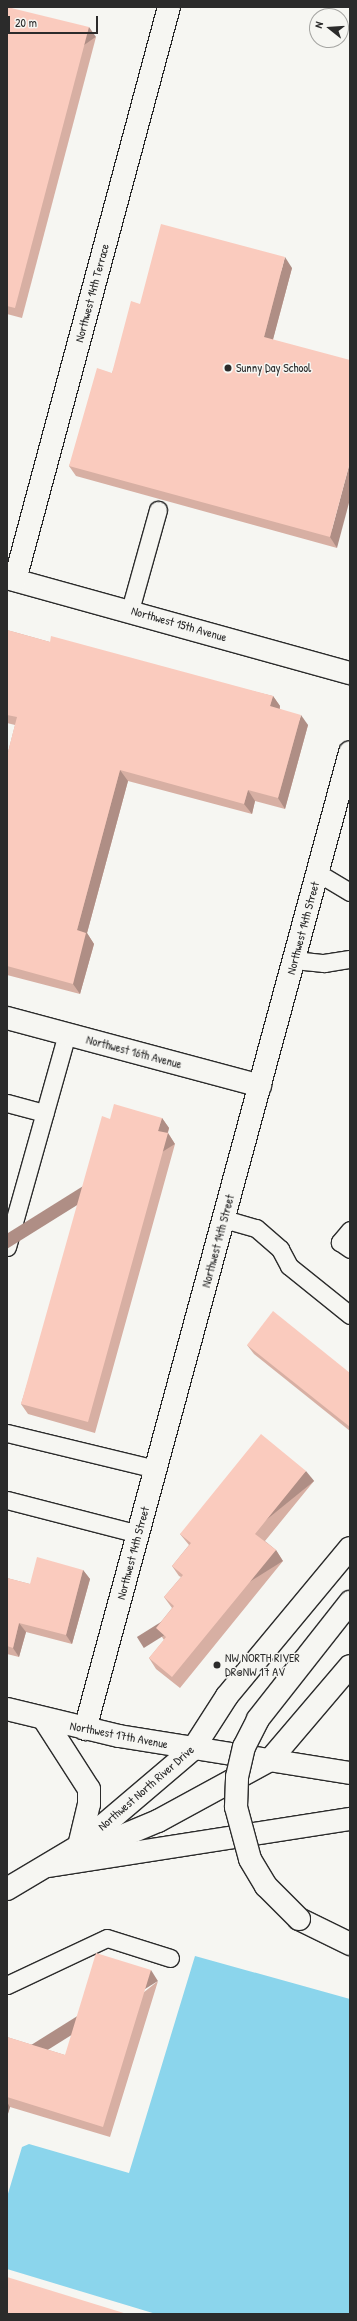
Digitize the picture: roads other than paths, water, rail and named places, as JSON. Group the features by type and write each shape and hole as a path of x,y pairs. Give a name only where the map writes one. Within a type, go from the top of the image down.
{"street":[{"name":"Northwest 14th Terrace","path":"11,579 169,7"},
{"name":"Northwest 15th Avenue","path":"11,579 130,610 350,673"},
{"name":"Northwest 14th Street","path":"85,1729 350,752"},
{"name":"Northwest 16th Avenue","path":"7,1018 260,1086"},
{"name":"Northwest North River Drive","path":"7,1889 49,1866 79,1846 193,1749 227,1696 350,1548"},
{"path":"350,1602 258,1719 244,1746 237,1777 238,1815 250,1859 266,1886 299,1919 350,1944"},
{"name":"Northwest North River Drive","path":"49,1866 158,1821 270,1760 350,1666"},
{"name":"Northwest 17th Avenue","path":"7,1709 85,1729 193,1749 270,1760 350,1774"},
{"path":"44,1719 89,1789 89,1804 79,1846"},
{"path":"49,1866 350,1819"}],"lane":[{"path":"130,610 158,510"},
{"path":"318,873 350,892"},
{"path":"294,960 324,963 350,959"},
{"path":"7,1247 66,1034"},
{"path":"7,1103 44,1113"},
{"path":"224,1219 256,1228 280,1249 289,1266 350,1315"},
{"path":"350,1230 340,1242 350,1249"},
{"path":"7,1433 156,1469"},
{"path":"7,1500 138,1534"},
{"path":"7,1985 107,1938 170,1958"}],"water":[{"path":"195,1956 350,1999 350,2314 156,2314 7,2269 7,2197 22,2147 29,2144 129,2173"}],"place":[{"name":"Sunny Day School","path":"228,368"},
{"name":"NW NORTH RIVER DR@NW 17 AV","path":"217,1665"}]}
